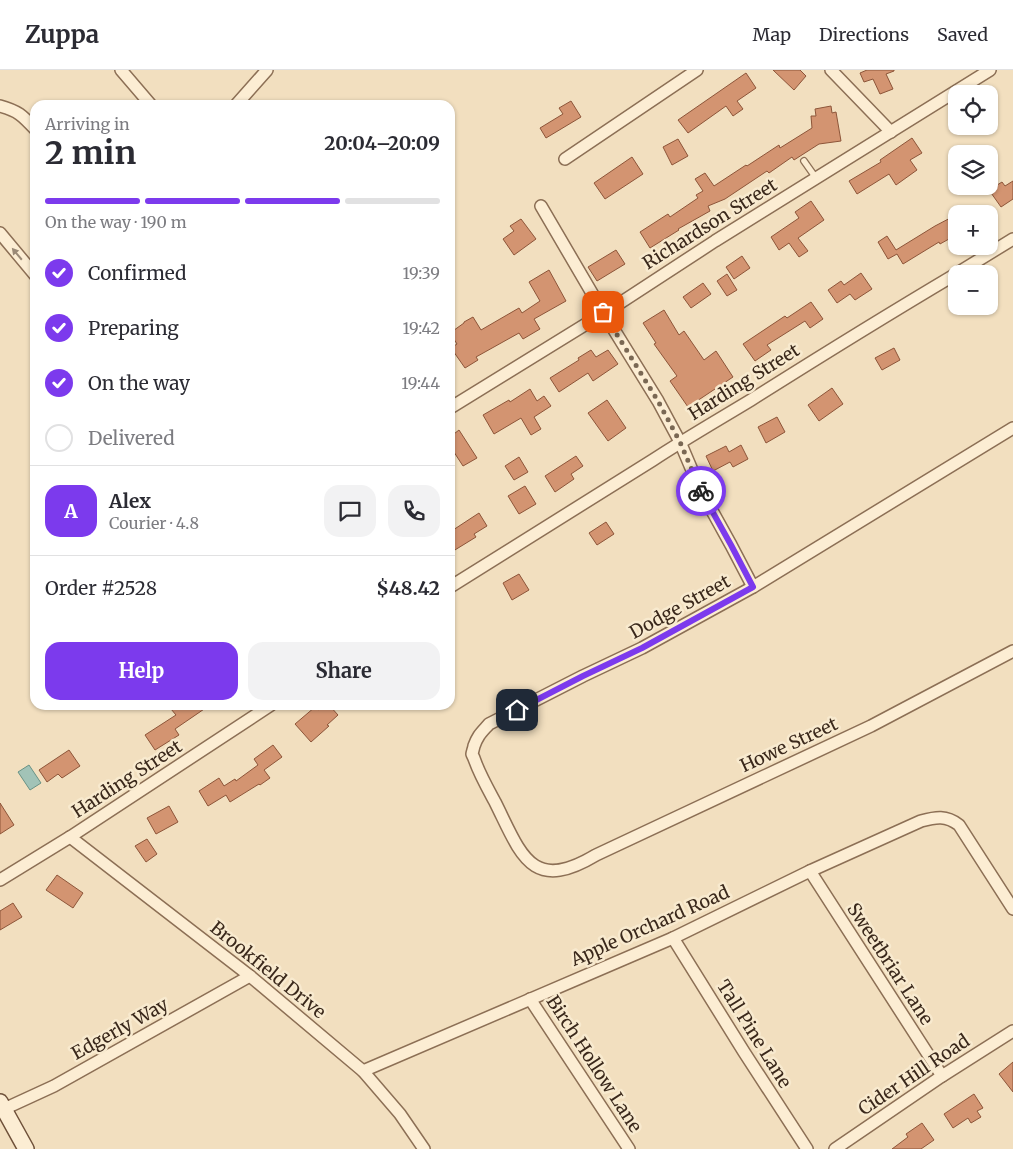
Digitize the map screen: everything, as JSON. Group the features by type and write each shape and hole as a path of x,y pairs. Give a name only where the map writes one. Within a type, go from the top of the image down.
{"street":[{"path":"121,70 148,100"},
{"path":"240,100 267,70"},
{"path":"565,160 697,70"},
{"path":"831,70 891,132"},
{"name":"Richardson Street","path":"455,405 990,70"},
{"path":"0,106 21,114 30,124"},
{"path":"541,206 658,401 680,442 700,489 753,587"},
{"path":"0,233 30,269"},
{"name":"Harding Street","path":"970,265 1013,238"},
{"name":"Harding Street","path":"455,582 948,279"},
{"name":"Dodge Street","path":"472,753 478,736 489,724 642,648 753,587 1013,428"},
{"name":"Howe Street","path":"472,753 478,770 523,855 535,867 548,871 565,870 871,726 1013,651"},
{"name":"Harding Street","path":"0,880 70,837 263,710"},
{"name":"Apple Orchard Road","path":"363,1071 673,938 810,871 921,820 943,818 952,820 959,825 1013,909"},
{"name":"Brookfield Drive","path":"70,837 250,976 363,1071 400,1114 424,1149"},
{"name":"Sweetbriar Lane","path":"810,871 942,1076"},
{"name":"Tall Pine Lane","path":"673,938 806,1149"},
{"name":"Edgerly Way","path":"2,1106 54,1086 250,976"},
{"name":"Birch Hollow Lane","path":"530,999 629,1149"},
{"name":"Cider Hill Road","path":"835,1149 942,1076 1013,1031"},
{"path":"2,1106 26,1149"}],"lane":[{"path":"804,161 816,178"}],"water":[{"path":"29,765 41,783 30,790 18,772"}],"building":[{"path":"773,70 800,70 806,76 794,90"},
{"path":"867,70 894,70 886,74 893,89 880,94 873,79 864,82 860,73"},
{"path":"746,73 756,88 737,101 743,109 733,116 726,106 688,133 678,120"},
{"path":"571,101 581,117 546,138 540,128 563,114 559,108"},
{"path":"831,106 832,113 836,112 841,141 819,144 794,160 792,157 769,173 767,171 725,199 708,206 710,211 650,248 640,232 668,214 670,217 698,198 696,195 703,191 695,179 705,173 714,186 779,145 780,148 812,128 811,116 816,116 815,109"},
{"path":"912,138 922,153 910,160 917,170 896,185 889,174 857,194 849,181 881,162 880,160"},
{"path":"678,139 688,156 672,165 663,147"},
{"path":"632,157 643,174 605,199 594,183"},
{"path":"1013,181 1013,199 1001,207 993,195 998,195 998,184 1002,182 1005,186"},
{"path":"811,201 824,220 798,238 808,251 799,257 789,243 779,250 771,237 799,218 795,212"},
{"path":"521,219 536,239 514,255 503,239 514,231 510,226"},
{"path":"948,219 948,240 940,244 939,242 903,264 897,254 888,259 878,242 887,236 896,250"},
{"path":"616,250 625,264 597,281 588,267"},
{"path":"742,256 750,268 734,279 726,267"},
{"path":"549,270 566,301 534,319 540,329 523,339 519,333 476,357 478,360 465,368 455,354 455,345 457,344 455,341 455,329 473,317 481,330 519,308 522,313 540,301 529,282"},
{"path":"861,273 872,289 855,300 850,294 837,303 828,290 841,281 844,285"},
{"path":"727,274 737,290 727,296 717,281"},
{"path":"703,283 711,294 691,308 683,297"},
{"path":"811,302 823,319 810,328 805,321 767,345 771,350 755,361 743,344 785,316 787,318"},
{"path":"664,310 679,335 684,331 704,360 716,351 733,377 688,407 670,381 677,376 654,344 656,343 643,323"},
{"path":"894,348 900,360 882,370 875,358"},
{"path":"591,350 596,357 608,350 618,364 593,381 588,373 559,392 550,378"},
{"path":"832,388 843,404 819,421 808,405"},
{"path":"530,389 537,401 544,396 551,406 534,417 541,429 531,435 521,418 494,434 483,415 509,400 510,402"},
{"path":"607,400 626,428 608,441 588,413"},
{"path":"777,417 785,432 766,443 758,427"},
{"path":"459,430 477,458 463,466 455,454 455,433"},
{"path":"741,445 748,459 733,467 730,462 713,471 706,456 726,446 729,452"},
{"path":"576,456 583,466 571,474 574,479 555,492 545,476"},
{"path":"519,457 528,472 514,480 505,466"},
{"path":"525,486 536,504 519,514 508,496"},
{"path":"479,513 487,526 474,534 476,537 455,550 455,529"},
{"path":"606,522 614,534 597,545 589,533"},
{"path":"519,574 529,590 512,600 503,583"},
{"path":"172,710 203,710 175,729 179,735 155,750 145,735 176,715"},
{"path":"311,710 334,710 338,715 311,742 295,724"},
{"path":"273,745 282,757 264,770 270,778 230,802 226,795 208,806 199,791 219,778 224,786 235,779 236,781 258,765 254,759"},
{"path":"69,750 80,766 62,778 58,774 47,782 39,770"},
{"path":"0,803 14,825 0,834"},
{"path":"169,806 178,822 156,834 147,818"},
{"path":"147,839 157,854 146,862 135,846"},
{"path":"57,875 83,893 73,908 46,890"},
{"path":"13,903 22,917 0,930 0,911"},
{"path":"1013,1062 1013,1092 999,1074"},
{"path":"974,1094 983,1108 977,1111 981,1117 971,1123 968,1118 953,1128 944,1114"},
{"path":"922,1123 934,1140 921,1149 892,1149 908,1137 906,1134"}],"way so far":[{"path":"603,312 658,401 680,442 701,491"}],"route":[{"path":"517,710 642,648 753,587 701,491"}]}
